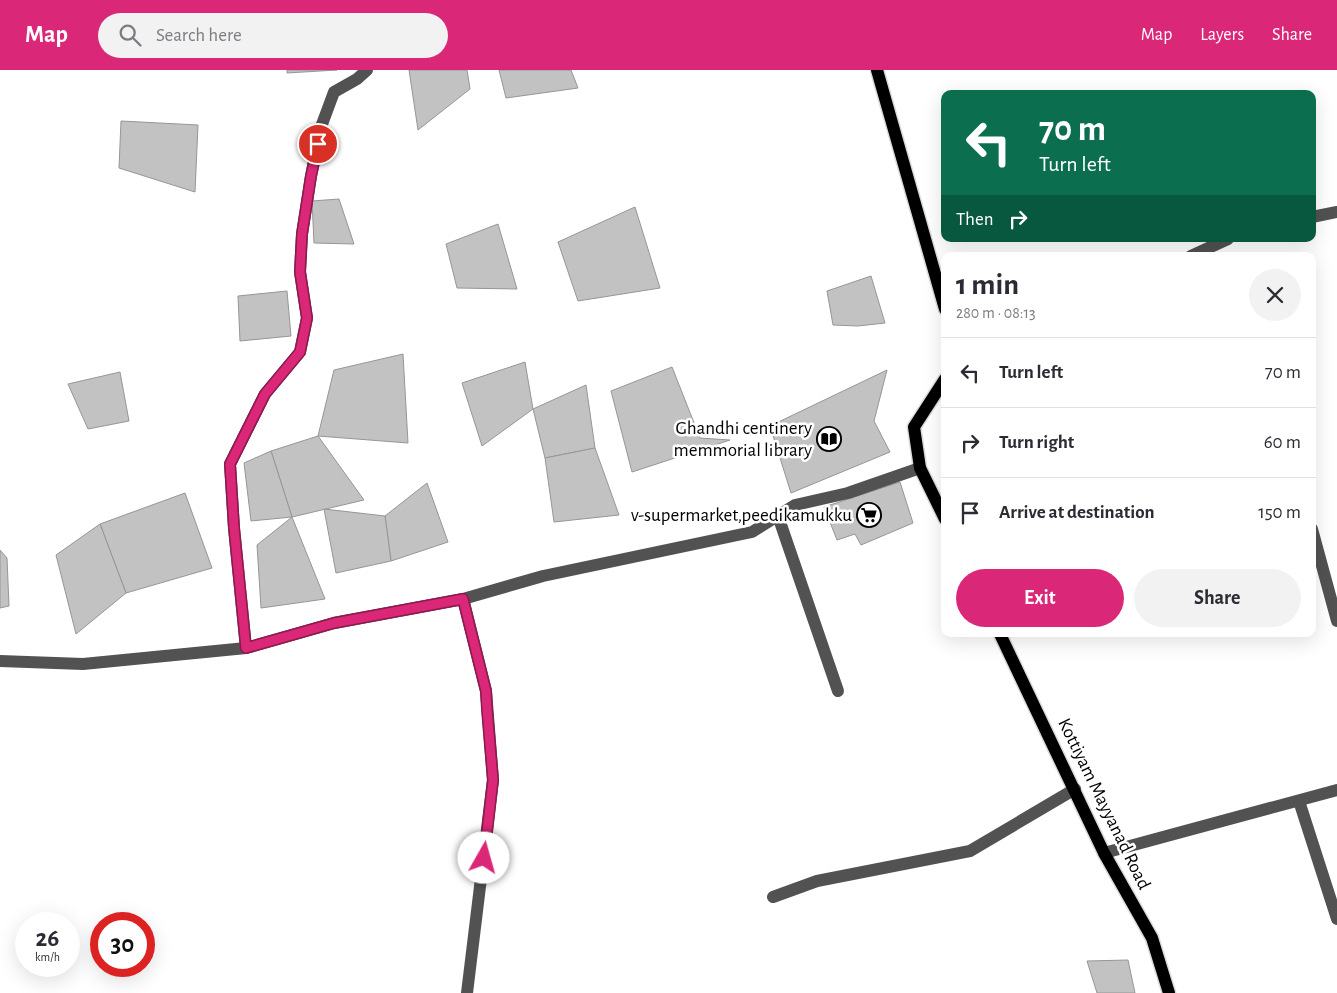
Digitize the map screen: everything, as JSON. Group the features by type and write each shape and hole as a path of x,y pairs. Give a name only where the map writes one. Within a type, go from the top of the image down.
{"main road":[{"path":"877,70 941,295"},
{"path":"941,385 914,427 920,468 941,511"},
{"name":"Kottiyam Mayyanad Road","path":"1001,637 1104,853 1152,938 1170,993"}],"street":[{"path":"246,648 234,528 230,464 265,394 300,352 307,318 300,272 302,234 321,127 334,92 357,79 367,70"},
{"path":"1316,216 1337,212"},
{"path":"1200,252 1221,242"},
{"path":"0,661 83,664 246,648 334,623 463,599 543,576 752,532 795,505 848,493 920,468"},
{"path":"778,516 838,691"},
{"path":"1316,544 1337,622"},
{"path":"463,599 486,691 493,780 467,993"},
{"path":"773,898 818,881 970,851 1075,789"},
{"path":"1104,853 1337,790"},
{"path":"1299,801 1337,919"}],"building":[{"path":"287,70 337,70 287,73"},
{"path":"409,70 467,70 470,89 418,130"},
{"path":"499,70 571,70 578,88 506,98"},
{"path":"121,121 198,125 195,192 119,168"},
{"path":"339,199 354,244 314,243 312,201"},
{"path":"635,207 660,288 578,301 558,242"},
{"path":"498,224 517,289 457,288 446,244"},
{"path":"871,276 885,323 858,326 833,325 827,291"},
{"path":"287,291 291,336 240,341 238,296"},
{"path":"403,354 408,443 318,436 334,370"},
{"path":"525,362 533,409 482,446 462,383"},
{"path":"672,367 700,438 730,440 632,472 611,391"},
{"name":"Ghandhi centinery memmorial library","path":"887,370 874,421 890,452 791,493 770,426"},
{"path":"120,372 129,421 88,429 68,384"},
{"path":"586,385 595,448 545,458 533,409"},
{"path":"318,436 364,500 292,517 271,451"},
{"path":"595,448 619,515 554,522 545,458"},
{"path":"271,451 292,517 251,521 244,463"},
{"name":"v-supermarket,peedikamukku","path":"900,482 913,523 861,545 855,534 837,540 824,507"},
{"path":"427,483 448,542 391,561 385,516"},
{"path":"185,493 212,568 126,593 100,524"},
{"path":"324,509 385,516 391,561 336,573"},
{"path":"292,517 325,599 261,608 257,545"},
{"path":"100,524 126,593 76,634 56,555"},
{"path":"0,550 7,558 9,606 0,608"},
{"path":"1128,960 1135,993 1097,993 1087,961"}],"place":[{"name":"Ghandhi centinery memmorial library","path":"829,439"},
{"name":"v-supermarket,peedikamukku","path":"869,515"}],"route":[{"path":"318,144 302,234 300,272 307,318 300,352 265,394 230,464 234,528 246,648 334,623 463,599 486,691 493,780 484,858"}]}
